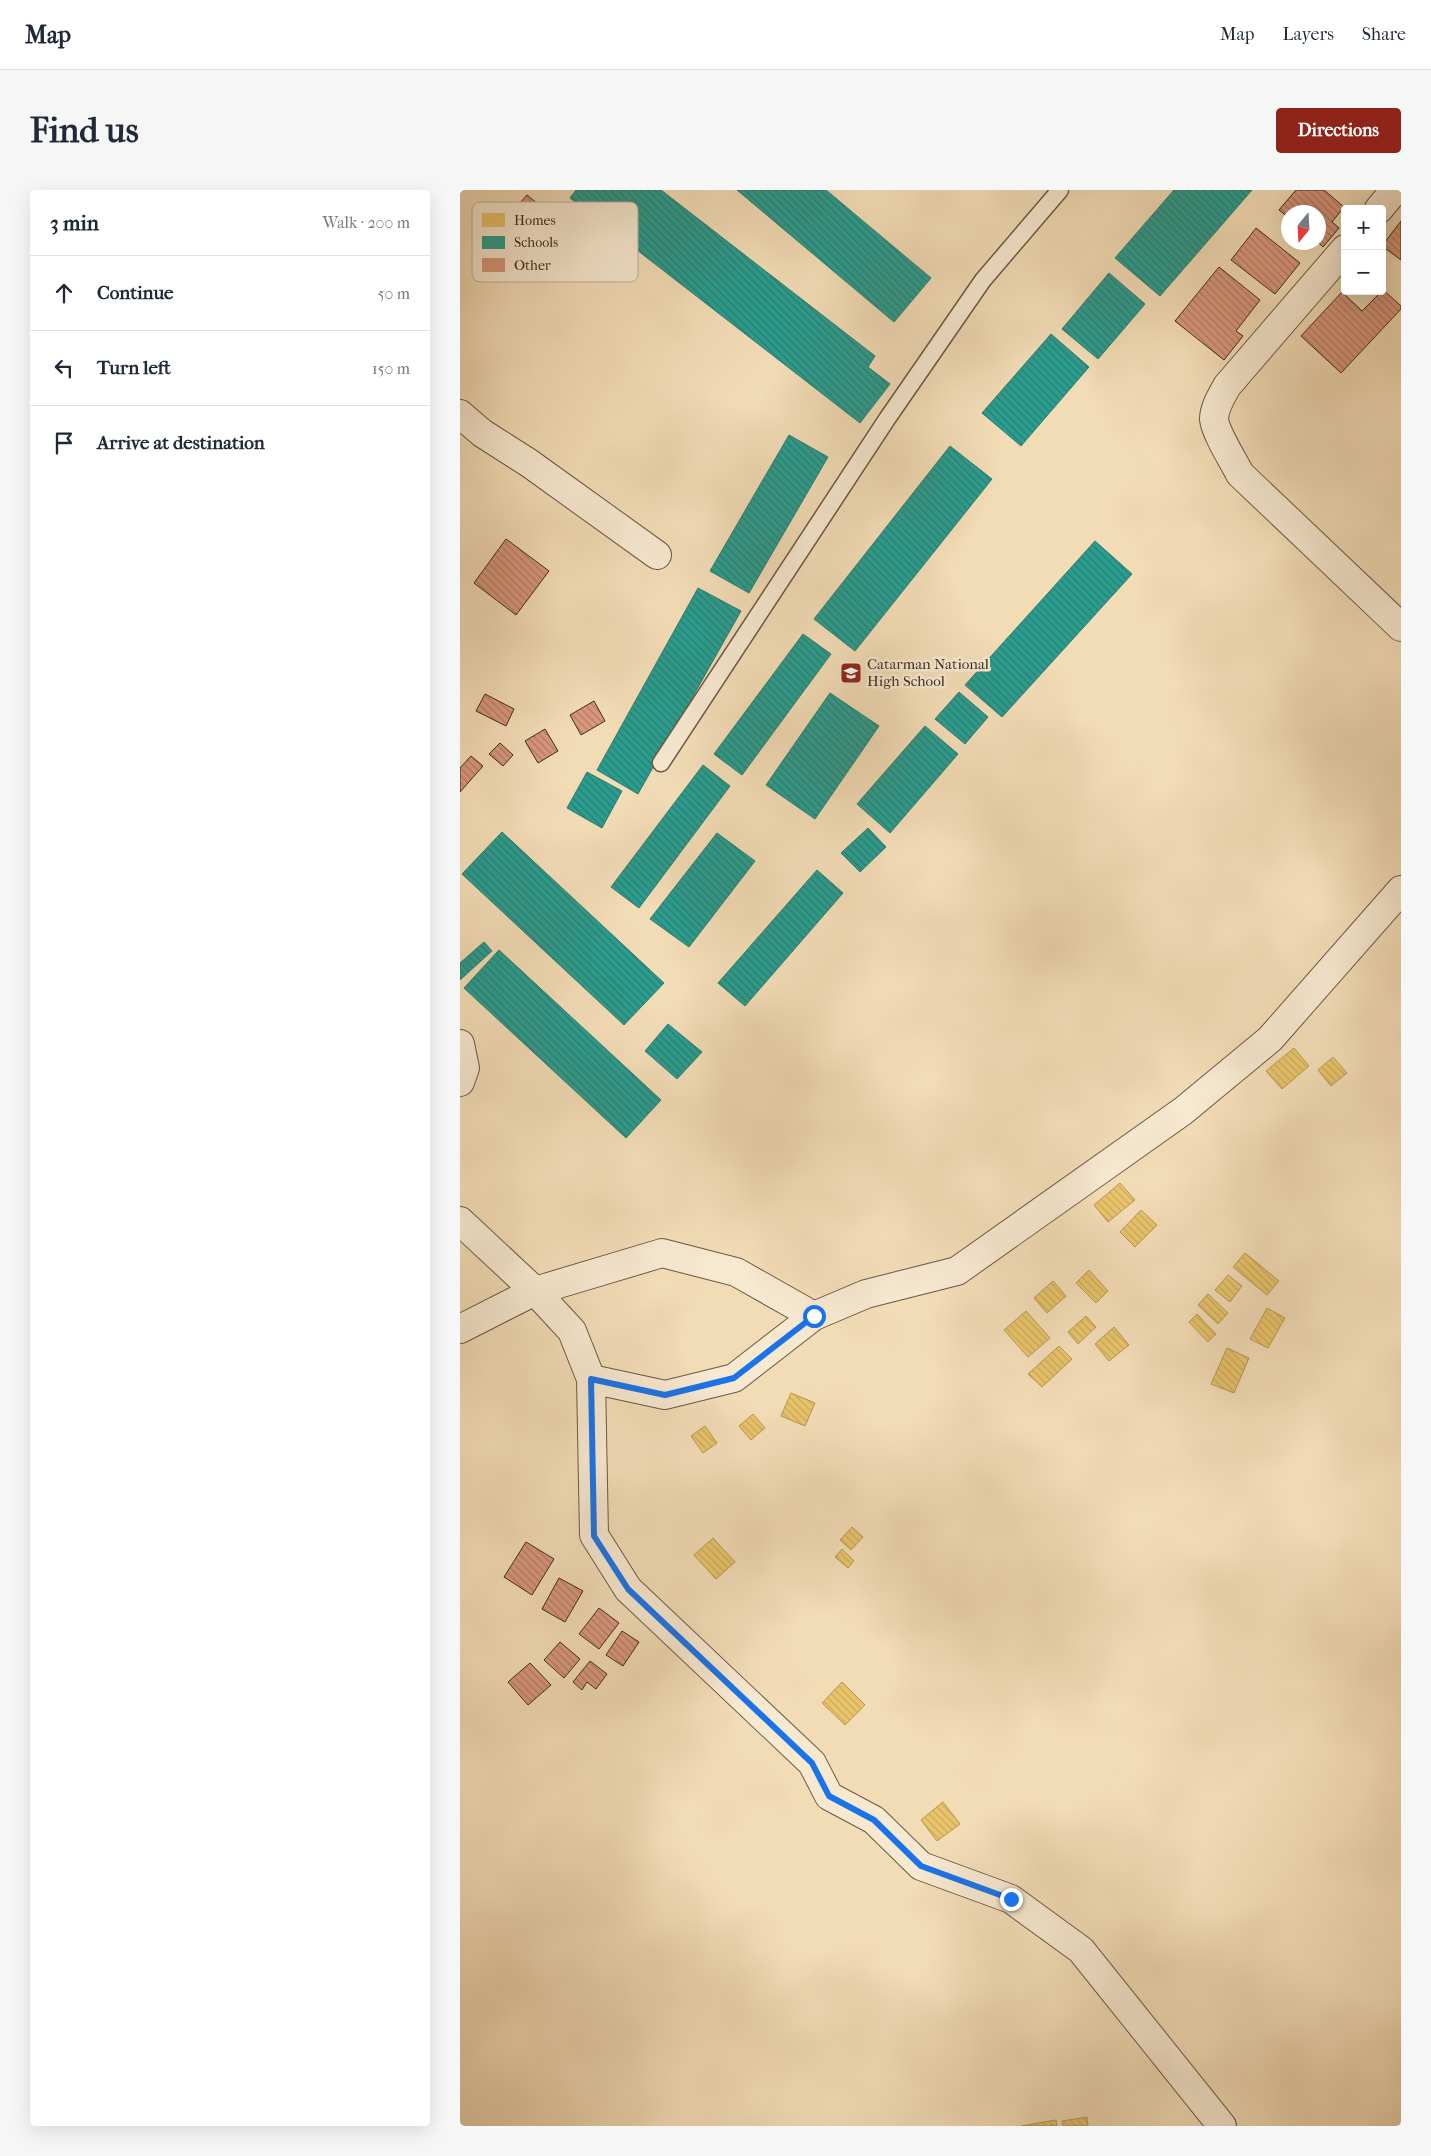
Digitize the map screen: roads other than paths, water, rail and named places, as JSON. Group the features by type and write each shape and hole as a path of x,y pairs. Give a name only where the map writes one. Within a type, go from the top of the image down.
{"street":[{"path":"1382,205 1395,190"},
{"path":"1344,250 1227,386 1219,401 1214,419 1224,444 1240,474 1401,627"},
{"path":"460,414 482,433 529,463 657,555"},
{"path":"591,1379 665,1395 734,1378 814,1316 866,1294 957,1271 1183,1111 1270,1039 1401,890"},
{"path":"460,1044 466,1068 460,1082"},
{"path":"460,1221 536,1291 572,1331 591,1379 594,1536 628,1589 812,1763 829,1796 874,1820 921,1866 1011,1899 1081,1950 1222,2126"},
{"path":"460,1329 536,1291 662,1253 736,1272 814,1316"}],"lane":[{"path":"661,763 887,419 983,280 1060,190"}],"place":[{"name":"Catarman National High School","path":"851,673"}]}
